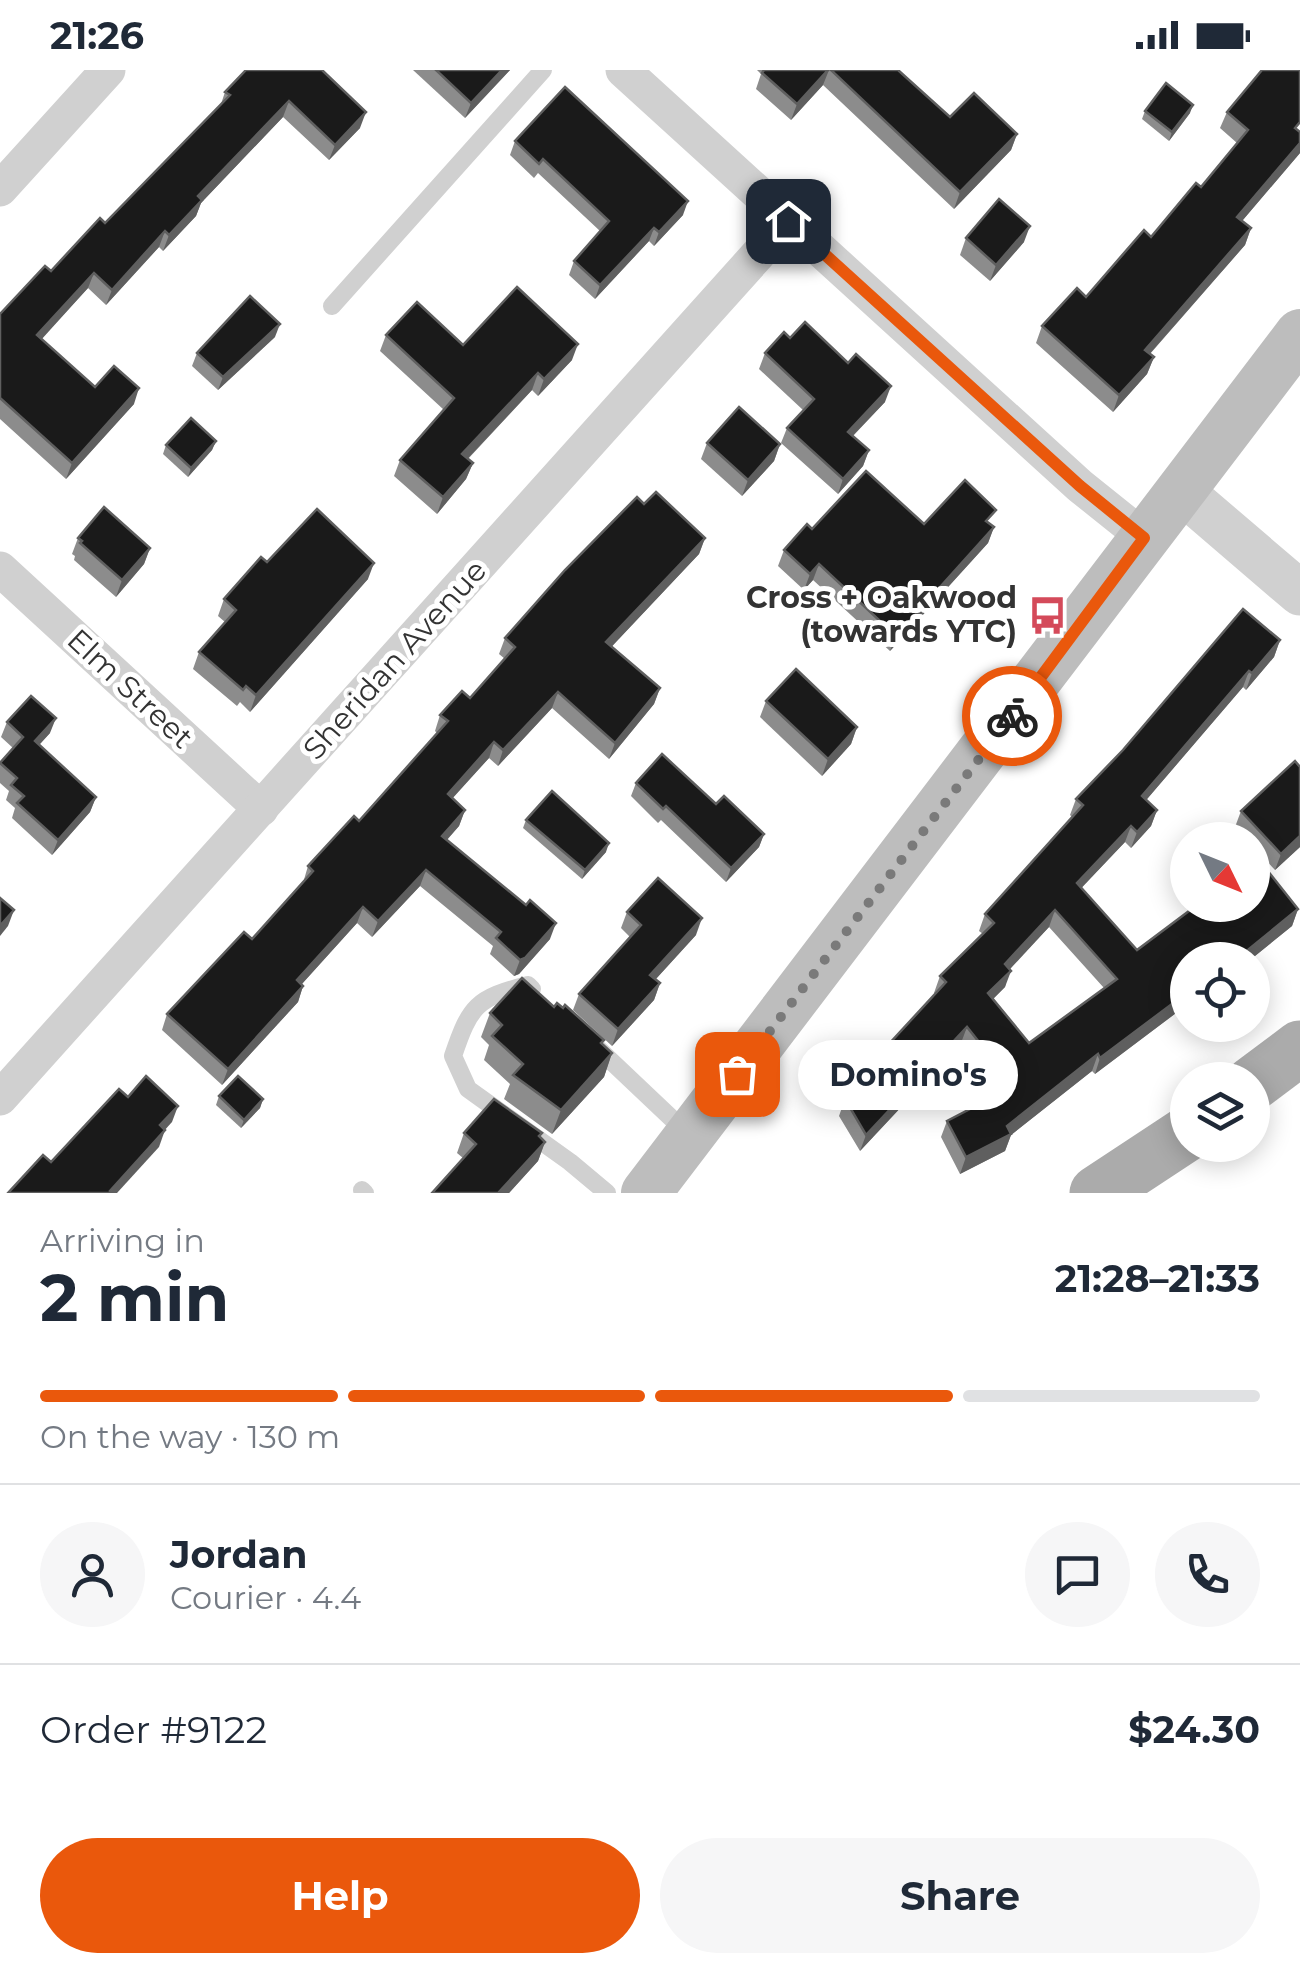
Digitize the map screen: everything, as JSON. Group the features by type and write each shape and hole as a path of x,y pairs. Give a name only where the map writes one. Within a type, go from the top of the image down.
{"main road":[{"path":"646,1193 1300,334"},
{"path":"1270,1070 1300,1048"},
{"path":"1096,1193 1170,1145"}],"street":[{"path":"0,190 108,70"},
{"path":"623,70 1080,486 1144,538"},
{"name":"Sheridan Avenue","path":"0,1098 788,221"},
{"path":"1180,492 1300,593"},
{"name":"Elm Street","path":"0,570 261,808"}],"lane":[{"path":"332,306 543,70"},
{"path":"542,997 528,985 492,994 466,1017 453,1056 468,1089 608,1193"},
{"path":"581,1032 690,1136"}],"building":[{"path":"246,70 322,70 366,112 335,145 289,101 198,196 202,200 169,235 165,231 112,290 94,273 37,335 95,387 114,366 139,388 72,463 0,398 0,314 45,266 51,271 100,218 105,223 230,95 225,92"},
{"path":"436,70 502,70 471,103"},
{"path":"828,70 797,104 762,73"},
{"path":"831,70 898,70 950,117 974,93 1017,134 960,192"},
{"path":"1262,70 1300,70 1300,122 1295,128 1300,132 1300,143 1237,217 1251,228 1145,350 1154,357 1119,395 1042,326 1077,288 1086,297 1144,230 1151,237 1196,183 1201,187 1248,130 1227,112"},
{"path":"1166,83 1193,105 1172,132 1145,111"},
{"path":"565,87 688,201 659,232 654,228 600,285 574,261 609,221 543,159 539,164 515,141"},
{"path":"999,199 1030,226 996,265 966,238"},
{"path":"517,287 578,344 544,379 538,373 462,454 473,463 443,497 400,460 454,398 386,335 417,302 463,345"},
{"path":"250,296 280,324 223,377 197,353"},
{"path":"805,322 848,363 856,354 891,386 848,432 869,450 843,479 787,428 814,399 765,353 784,332 790,338"},
{"path":"739,407 780,444 748,480 707,443"},
{"path":"191,418 216,441 191,468 166,445"},
{"path":"866,471 924,524 965,480 996,510 986,521 994,527 896,636 819,564 810,574 784,550 807,524 812,529"},
{"path":"656,492 705,538 606,642 660,688 615,743 558,692 503,750 494,742 448,794 465,810 442,836 526,905 530,900 556,923 520,960 496,938 501,932 426,870 378,921 363,907 297,980 303,986 228,1069 167,1014 244,932 252,939 313,871 308,866 354,816 359,821 448,721 440,715 462,691 470,698 515,647 505,638 565,570 637,497 644,504"},
{"path":"104,507 150,548 122,580 78,538"},
{"path":"317,509 374,563 256,695 246,686 243,690 199,652 236,610 224,599 261,557 267,562"},
{"path":"1243,609 1280,640 1142,796 1157,810 1137,832 1131,826 1077,883 1137,950 1174,922 1270,922 1270,874 1298,909 1258,942 1170,942 1170,1006 1100,1058 1098,1054 1007,1126 1011,1134 966,1157 947,1121 1014,1086 967,1027 866,1135 845,1099 909,1064 889,1044 946,982 940,976 994,923 985,914 1083,805 1076,799","holes":["1055,910 1117,979 1029,1043 988,993 1011,971 1005,964"]},
{"path":"796,669 857,727 828,759 766,701"},
{"path":"31,696 56,718 35,741 96,797 58,840 17,803 24,796 11,785 17,778 0,763 23,737 7,722"},
{"path":"662,754 716,804 724,796 764,834 731,868 636,783"},
{"path":"1295,761 1300,767 1300,836 1281,854 1270,842 1270,822 1251,822 1241,811"},
{"path":"552,791 609,843 585,870 526,820"},
{"path":"658,878 702,918 650,975 660,983 618,1029 579,994 641,925 627,912"},
{"path":"0,898 14,910 0,926"},
{"path":"522,978 554,1007 557,1003 563,1008 565,1005 604,1040 601,1043 612,1053 561,1110 513,1075 523,1064 492,1036 502,1025 490,1013"},
{"path":"146,1076 178,1106 160,1125 165,1130 112,1193 8,1193 43,1155 51,1162 119,1089 128,1097"},
{"path":"238,1076 263,1099 244,1120 219,1096"},
{"path":"494,1099 542,1133 539,1136 545,1142 498,1193 432,1193 476,1144 464,1133"}],"way so far":[{"path":"737,1074 1012,716"}],"place":[{"name":"Cross + Oakwood (towards YTC)","path":"1047,615"},
{"name":"Domino's","path":"737,1074"}],"route":[{"path":"788,221 1080,486 1144,538 1012,716"}]}
